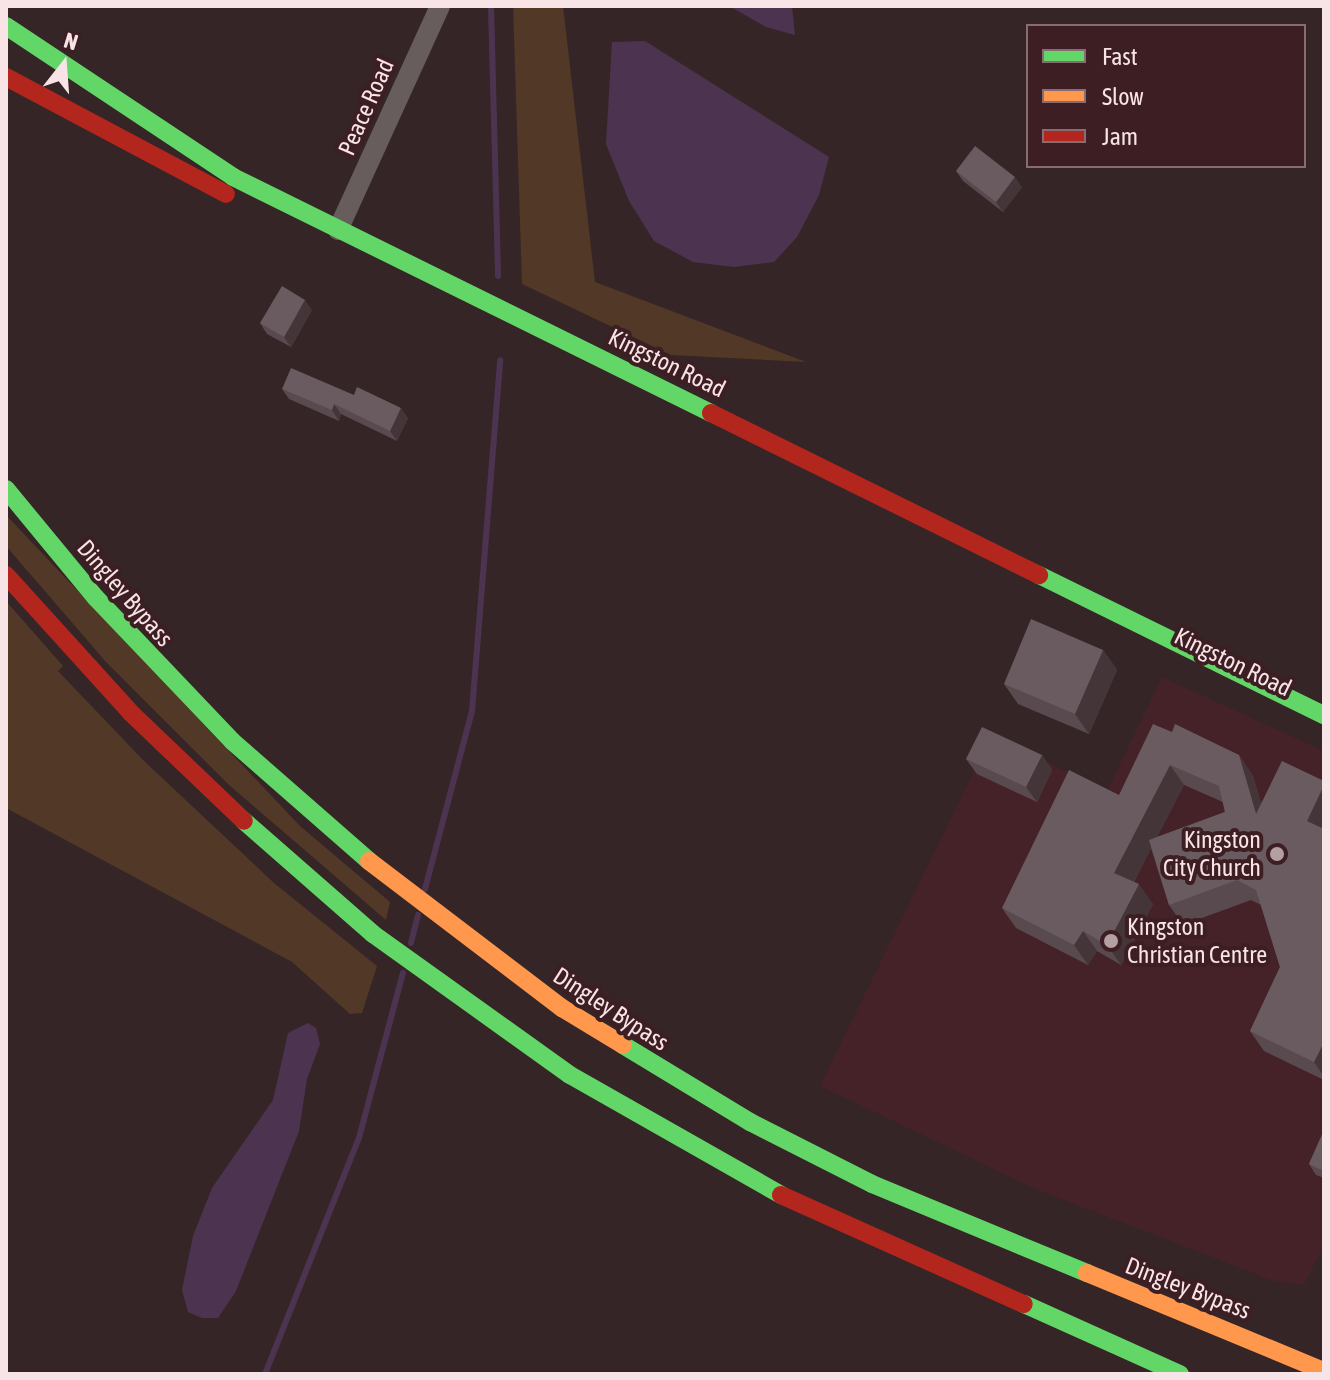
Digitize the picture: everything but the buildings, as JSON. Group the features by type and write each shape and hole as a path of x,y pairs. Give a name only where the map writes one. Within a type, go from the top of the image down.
{"main road":[{"name":"Kingston Road","path":"6,26 184,148 335,238 1324,732"},
{"path":"6,44 121,125 120,142"},
{"name":"Kingston Road","path":"6,77 120,142 335,238 1324,715"},
{"name":"Dingley Bypass","path":"6,489 187,698 451,928 639,1057 860,1178 1046,1260 1275,1346 1324,1371"},
{"path":"6,575 131,713 242,820 373,934 570,1075 744,1178 1180,1374"},
{"path":"1275,1346 1324,1356"}],"street":[{"name":"Peace Road","path":"335,238 440,6"}],"shaded area":[{"path":"513,6 563,6 595,282 806,362 671,355 522,284"},
{"path":"729,6 792,6 795,35 766,27"},
{"path":"645,41 829,157 819,195 797,237 774,262 734,267 693,262 654,241 629,201 606,144 612,42"},
{"path":"6,515 300,826 390,902 386,920 229,785 106,662 6,546"},
{"path":"6,601 63,666 58,671 144,761 274,883 377,966 362,1013 350,1014 292,962 6,808"},
{"name":"Kingston Christian Centre","path":"1162,677 1324,751 1324,1245 1304,1285 1274,1281 1033,1188 820,1086 991,736 1107,791"},
{"path":"308,1023 316,1028 320,1044 307,1079 299,1131 236,1291 218,1318 202,1318 188,1312 182,1290 193,1236 212,1188 273,1100 288,1033"}],"waterway":[{"path":"491,6 498,276"},
{"path":"425,889 472,711 500,360"},
{"path":"411,943 418,915"},
{"path":"265,1374 359,1138 403,973"}],"traffic: fast":[{"path":"6,26 233,177 711,413"},
{"path":"6,489 96,598 232,741 369,861"},
{"path":"1039,575 1324,715"},
{"path":"244,821 373,934 570,1075 781,1195"},
{"path":"623,1045 750,1122 872,1184 1087,1273"},
{"path":"1024,1304 1180,1374"}],"traffic: slow":[{"path":"369,861 562,1008 623,1045"},
{"path":"1087,1273 1324,1371"}],"traffic: jam":[{"path":"6,77 226,194"},
{"path":"711,413 1039,575"},
{"path":"6,575 131,713 244,821"},
{"path":"781,1195 1024,1304"}],"place":[{"name":"Kingston City Church","path":"1277,854"},
{"name":"Kingston Christian Centre","path":"1111,941"}]}
